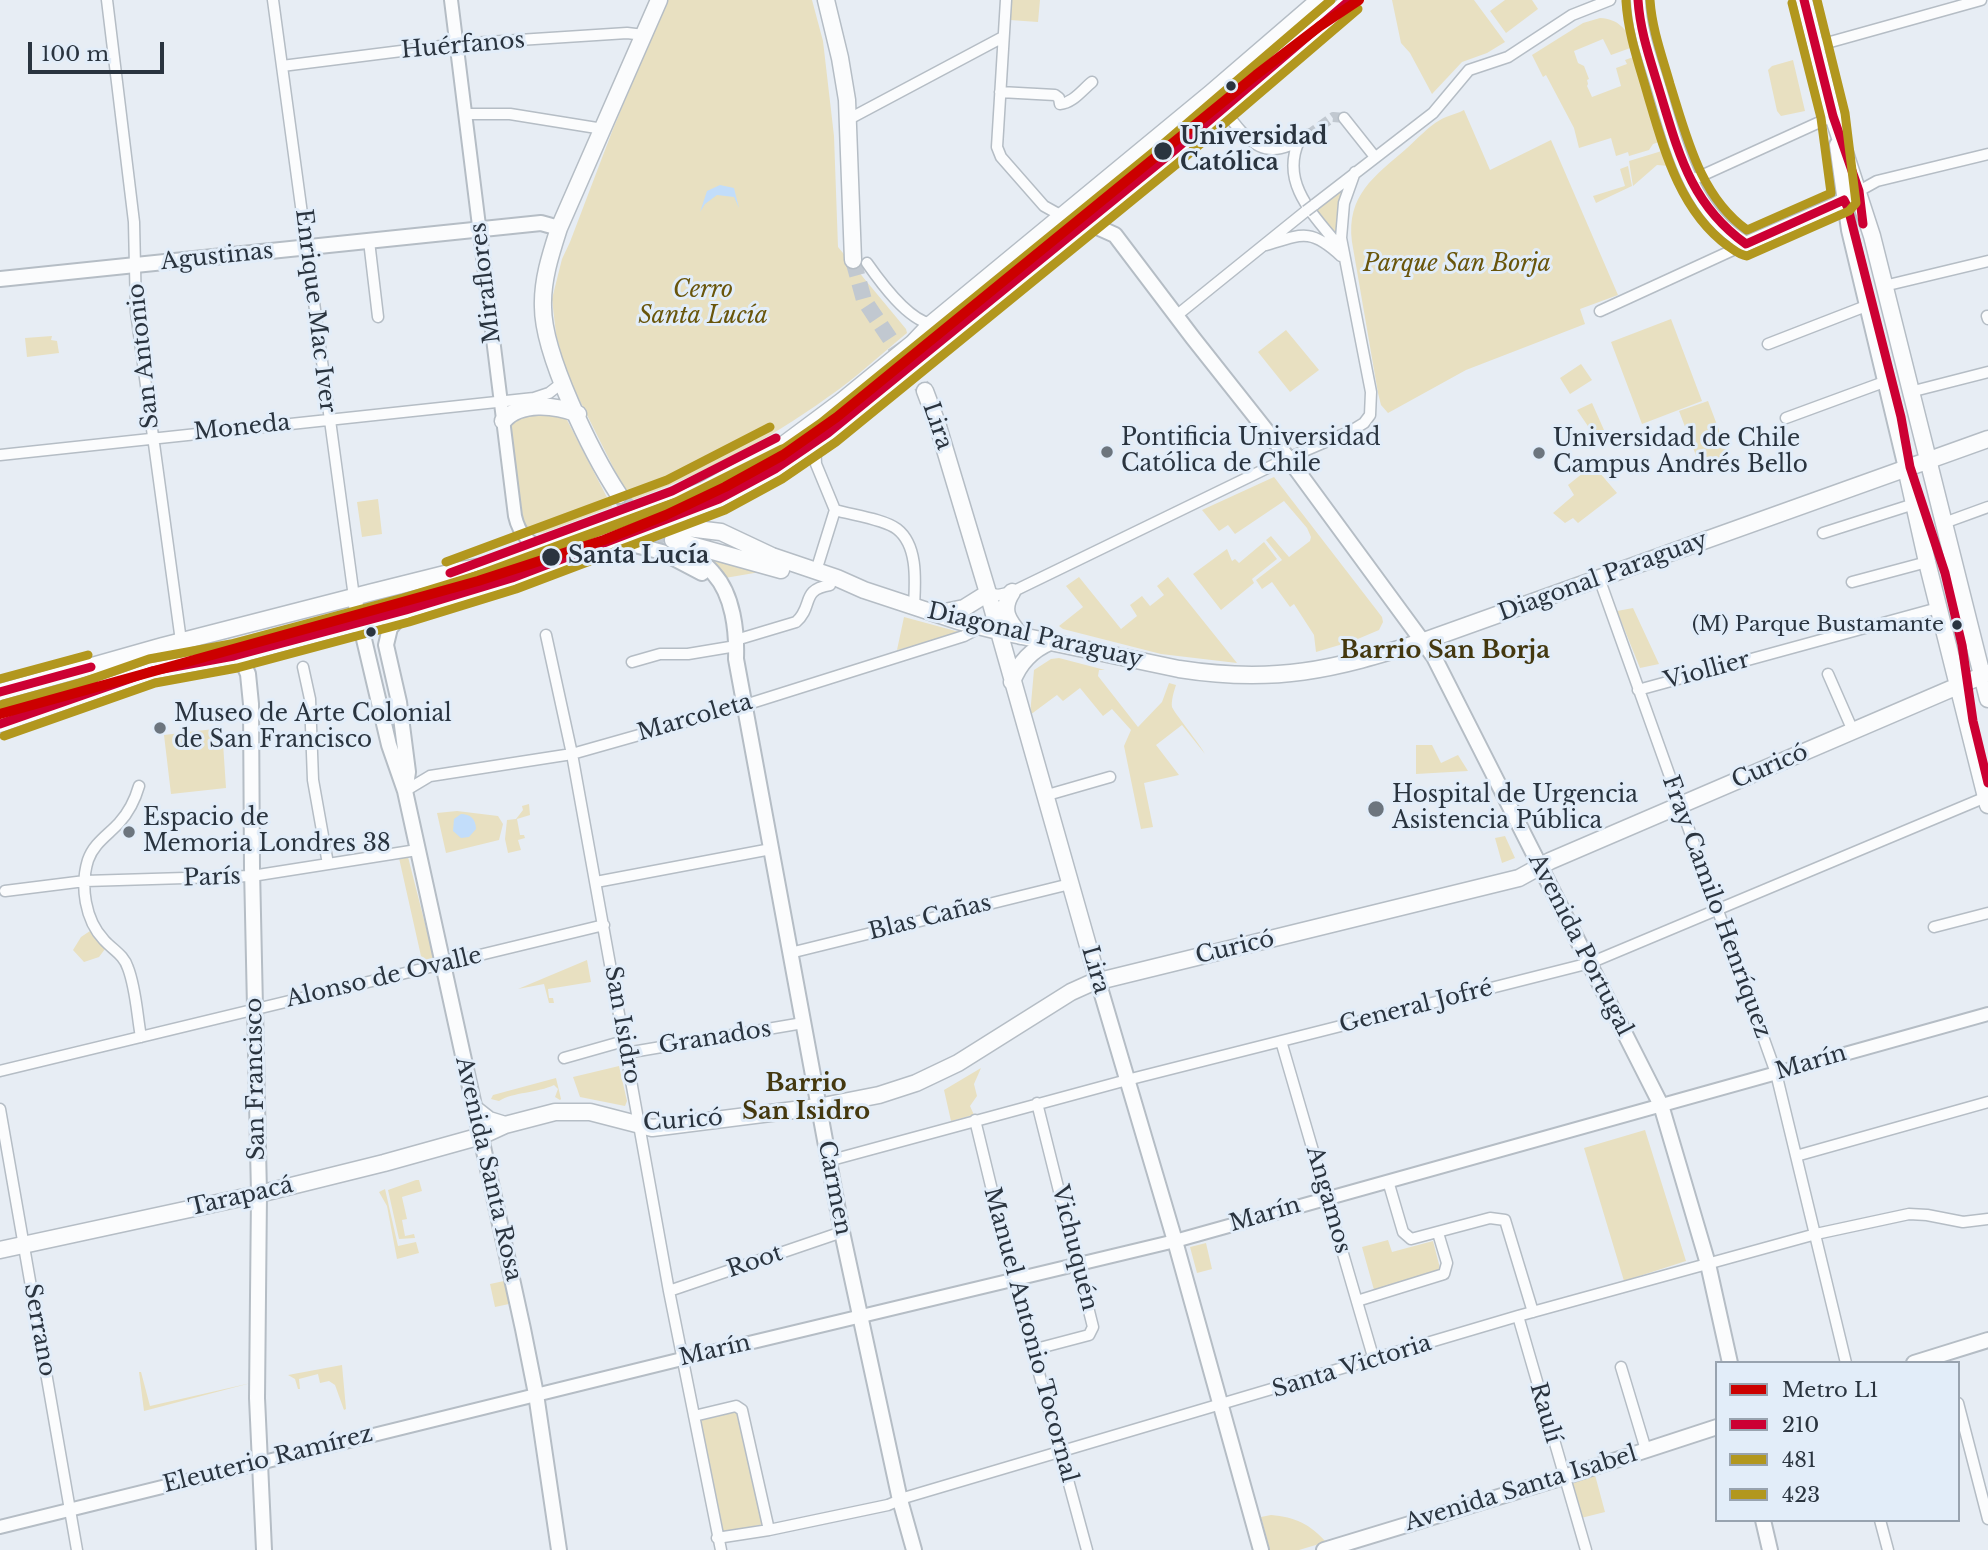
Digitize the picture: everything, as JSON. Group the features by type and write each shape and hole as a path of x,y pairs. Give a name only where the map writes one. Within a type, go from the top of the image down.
{"main road":[{"path":"619,495 594,451 563,382 548,342 543,307 548,266 559,228 659,0"},
{"path":"826,0 841,58 849,119 849,197 860,262"},
{"path":"0,692 181,641 461,570 506,563 548,550 684,498 752,465 832,409 913,343 931,324 1211,93 1319,0"},
{"path":"0,724 152,671 234,656 491,586 656,525 738,490 815,443 1086,222 1350,0"},
{"path":"1638,0 1640,25 1647,54 1678,154 1690,181 1731,235 1746,244 1859,191"},
{"path":"1804,0 1833,116 1859,191 1985,674 1988,699"},
{"path":"1833,116 1844,200 1866,306 1987,801"},
{"name":"Avenida Portugal","path":"1062,216 1086,222 1115,235 1288,458 1424,641 1439,666 1661,1105 1708,1264 1730,1361"},
{"name":"Agustinas","path":"0,279 541,223 559,228"},
{"name":"Lira","path":"925,391 988,593 1044,796 1222,1405 1261,1550"},
{"path":"503,421 513,411 523,409 553,407 578,414"},
{"name":"Diagonal Paraguay","path":"656,525 715,530 757,550 864,590 934,614 999,632 1179,669 1264,677 1307,673 1353,663 1424,641 1988,439"},
{"name":"Carmen","path":"617,540 662,552 704,574 719,597 734,648"},
{"name":"Diagonal Paraguay","path":"674,541 830,584 864,590"},
{"name":"Carmen","path":"674,541 719,580 729,602 734,648 828,1161 900,1500 914,1550"},
{"path":"1012,592 1005,607 1006,614 1021,636"},
{"path":"934,614 964,608 988,593"},
{"name":"Enrique Mac Iver","path":"354,597 360,621"},
{"name":"Avenida Santa Rosa","path":"405,791 408,772 399,702 386,640 390,628 406,610"},
{"name":"Avenida Santa Rosa","path":"360,621 389,745 405,791 537,1394 559,1550"},
{"path":"1012,682 1024,660 1050,642"},
{"name":"San Francisco","path":"234,656 246,670 250,683 259,1194 259,1463 264,1550"},
{"name":"Curicó","path":"481,1136 505,1125 567,1111 633,1119 652,1128 818,1107 879,1096 942,1072 1070,992 1098,981 1508,881 1985,674"},
{"path":"17,688 25,716"},
{"path":"475,1109 489,1121 505,1125"},
{"name":"Tarapacá","path":"0,1250 259,1194 481,1136"},
{"path":"1927,1361 1947,1358 1988,1340"},
{"name":"Avenida Santa Isabel","path":"1324,1550 1715,1428"},
{"path":"1763,1522 1770,1550"}],"street":[{"name":"San Antonio","path":"107,0 131,196 136,312 152,438 181,641 185,652 196,663"},
{"name":"Enrique Mac Iver","path":"273,0 354,597"},
{"name":"Miraflores","path":"451,0 517,523 529,542 548,550"},
{"path":"1006,0 996,144 999,154 1044,206 1062,216"},
{"path":"1176,316 1443,103 1469,71 1508,57 1572,15 1610,0"},
{"path":"1816,46 1981,0"},
{"name":"Huérfanos","path":"282,66 457,44 627,33 644,35"},
{"path":"849,119 1003,37"},
{"path":"999,92 1052,95 1059,98 1060,104 1063,104 1092,82"},
{"path":"1223,108 1253,144 1274,149 1287,147 1303,138 1292,165 1296,188 1343,255"},
{"path":"466,114 510,114 603,128"},
{"path":"1690,181 1833,116"},
{"path":"1344,118 1375,157"},
{"path":"1859,191 1877,181 1988,154"},
{"path":"988,593 998,595 1012,592 1288,458 1361,426 1370,415 1371,392 1343,255 1342,213 1355,172"},
{"path":"1261,246 1292,236 1306,236 1324,242 1343,255"},
{"path":"369,241 378,317"},
{"path":"1600,311 1746,244"},
{"path":"1884,286 1988,261"},
{"path":"860,262 916,319 931,324"},
{"path":"1768,344 1866,306"},
{"path":"1910,392 1988,372"},
{"name":"Moneda","path":"0,455 542,396 563,382"},
{"path":"1786,418 1884,382"},
{"path":"815,443 816,464 835,510 816,570"},
{"path":"1823,533 1914,504"},
{"path":"1944,523 1988,507"},
{"path":"835,510 886,524 904,535 914,568 914,607"},
{"path":"1852,582 1927,562"},
{"name":"Fray Camilo Henríquez","path":"1599,578 1776,1073 1846,1361"},
{"path":"632,662 660,654 688,654 734,648 796,622 802,615 810,593 830,584"},
{"name":"Viollier","path":"1638,690 1938,608"},
{"name":"Marcoleta","path":"405,791 430,776 572,754 745,705 964,636 981,627"},
{"name":"San Isidro","path":"547,635 604,925 626,1053 633,1119 720,1550"},
{"path":"303,667 311,710 313,780 328,864"},
{"path":"1828,674 1853,731"},
{"path":"1044,796 1110,777"},
{"path":"139,786 126,814 102,838 91,854 85,881 87,908 93,924 102,938 121,956 129,970 141,1037"},
{"name":"General Jofré","path":"828,1161 1037,1103 1590,963 1987,801"},
{"path":"596,882 771,849"},
{"name":"París","path":"5,891 85,881 252,876 417,850"},
{"name":"Blas Cañas","path":"790,953 1070,884"},
{"path":"1934,928 1988,913"},
{"name":"Alonso de Ovalle","path":"0,1071 604,925"},
{"name":"Marín","path":"537,1394 1175,1241 1988,1014"},
{"name":"Granados","path":"626,1053 803,1023"},
{"path":"564,1058 624,1041"},
{"name":"Angamos","path":"1281,1041 1374,1360"},
{"path":"1796,1156 1988,1102"},
{"name":"Vichuquén","path":"1032,1350 1084,1337 1092,1332 1093,1324 1037,1103"},
{"name":"Serrano","path":"0,1109 77,1550"},
{"name":"Manuel Antonio Tocornal","path":"975,1121 1032,1350 1087,1550"},
{"path":"1388,1181 1406,1237 1416,1240 1490,1218 1505,1220 1533,1312"},
{"name":"Santa Victoria","path":"717,1538 888,1505 1518,1316 1816,1234 1909,1214 1963,1222 1988,1219"},
{"name":"Root","path":"669,1291 842,1232"},
{"path":"1357,1301 1444,1274 1447,1263 1438,1233"},
{"name":"Raulí","path":"1518,1316 1586,1550"},
{"path":"1621,1367 1646,1450"},
{"name":"Eleuterio Ramírez","path":"0,1527 537,1394"},
{"path":"694,1416 736,1406 743,1410 769,1530"},
{"path":"1960,1412 1988,1519"},
{"path":"1881,1522 1888,1550"}],"green space":[{"name":"Cerro Santa Lucía","path":"667,0 812,0 823,41 834,136 838,247 907,333 838,390 781,428 708,468 630,501 566,373 556,334 552,299 562,259"},
{"path":"1012,0 1040,0 1038,22 1010,20"},
{"path":"1392,0 1474,0 1505,42 1487,53 1462,62 1432,94 1410,53 1401,43"},
{"path":"1505,0 1532,0 1538,9 1506,33 1490,11"},
{"path":"1600,18 1612,20 1621,26 1633,47 1611,55 1603,39 1574,51 1578,63 1584,66 1592,97 1621,86 1616,68 1627,64 1625,60 1636,56 1662,141 1653,144 1649,150 1629,156 1628,152 1616,156 1611,138 1579,148 1574,128 1546,75 1543,77 1532,55 1583,23"},
{"path":"1793,60 1805,111 1781,116 1777,111 1768,70 1772,66"},
{"name":"Parque San Borja","path":"1464,110 1490,170 1551,140 1618,295 1580,309 1585,324 1466,370 1388,413 1381,405 1378,393 1352,242 1354,211 1365,188 1384,168 1436,123"},
{"path":"1665,150 1670,166 1657,165 1633,186 1629,161"},
{"path":"1628,166 1632,186 1596,203 1593,196 1625,186 1620,169"},
{"path":"1345,190 1337,214 1337,237 1316,209"},
{"path":"1671,319 1702,401 1642,424 1611,342"},
{"path":"1286,330 1319,370 1290,392 1258,352"},
{"path":"52,336 51,340 57,341 59,353 27,357 25,338"},
{"path":"1581,364 1592,380 1570,394 1560,378"},
{"path":"1708,401 1728,454 1700,466 1679,411"},
{"path":"1592,403 1604,430 1596,438 1577,410"},
{"path":"551,411 567,420 612,507 538,533 529,530 523,521 509,427 511,419"},
{"path":"1593,465 1617,493 1578,523 1573,518 1565,523 1553,513 1574,495 1568,485"},
{"path":"1274,477 1382,617 1379,630 1316,652 1314,635 1294,604 1290,607 1272,582 1262,589 1256,580 1282,560 1266,540 1271,536 1289,557 1310,541 1307,528 1284,501 1235,534 1228,525 1219,531 1202,510"},
{"path":"378,499 382,534 362,537 357,502"},
{"path":"1264,542 1277,559 1252,579 1254,583 1221,610 1193,574 1227,549 1232,561 1235,559 1239,563"},
{"path":"697,553 760,572 725,578"},
{"path":"1079,577 1121,629 1137,616 1130,605 1142,596 1150,606 1164,595 1157,586 1168,577 1237,663 1161,654 1063,629 1059,626 1083,607 1066,586"},
{"path":"1633,608 1659,664 1640,668 1617,611"},
{"path":"344,611 345,616 213,648 207,645"},
{"path":"904,617 963,633 897,650"},
{"path":"173,654 128,668 39,703 32,693"},
{"path":"1059,658 1105,670 1099,670 1098,676 1138,727 1162,702 1169,683 1176,685 1172,707 1205,754 1182,725 1156,745 1179,775 1144,783 1153,827 1141,829 1124,746 1131,730 1112,709 1103,716 1080,688 1063,701 1057,695 1030,715 1034,670 1051,659"},
{"path":"222,728 226,788 171,794 164,735"},
{"path":"1416,745 1432,745 1441,763 1458,755 1468,771 1416,774"},
{"path":"529,804 530,815 517,819 520,835 525,838 518,840 521,850 508,853 505,839 507,820 516,819 523,810 522,806"},
{"path":"457,811 498,816 503,824 499,840 446,853 437,813"},
{"path":"1505,836 1515,858 1502,863 1495,838"},
{"path":"408,857 433,955 431,961 423,965 399,858"},
{"path":"90,931 105,949 99,957 84,962 73,950 81,937"},
{"path":"587,960 591,982 548,989 549,998 553,998 554,1003 549,1003 544,984 518,989"},
{"path":"619,1066 627,1101 625,1106 580,1097 573,1077"},
{"path":"981,1068 974,1084 977,1096 970,1106 974,1115 951,1121 944,1090"},
{"path":"556,1078 561,1099 560,1100 555,1097 558,1089 554,1085 499,1101 491,1099 493,1095"},
{"path":"1645,1130 1686,1261 1624,1281 1584,1148"},
{"path":"419,1180 422,1191 402,1197 407,1219 402,1220 405,1236 414,1234 415,1238 399,1239 388,1190"},
{"path":"385,1189 398,1246 416,1242 419,1253 397,1259 387,1206 379,1192"},
{"path":"1388,1240 1392,1252 1433,1241 1441,1272 1374,1290 1362,1247"},
{"path":"1206,1243 1212,1269 1197,1273 1190,1247"},
{"path":"504,1281 509,1304 495,1307 490,1284"},
{"path":"342,1365 344,1410 335,1385 329,1381 320,1383 318,1374 299,1379 300,1389 295,1379 288,1375"},
{"path":"139,1372 150,1406 251,1383 144,1411"},
{"path":"737,1409 764,1524 722,1533 698,1418"},
{"path":"1595,1475 1605,1512 1581,1518 1572,1482"},
{"path":"1271,1515 1302,1522 1326,1542 1299,1550 1270,1550 1261,1517"}],"water":[{"path":"720,185 734,188 739,208 734,197 717,195 705,204 700,212 707,191"},
{"path":"461,814 470,816 475,822 476,829 469,837 461,838 453,831 454,819"}],"tunnel":[{"path":"1308,135 1333,117 1344,118"},
{"path":"853,260 864,300 925,391"},
{"path":"619,495 643,522 673,540"}],"metro line":[{"name":"L1","path":"0,714 478,581 604,540 725,487 783,455 837,417 1256,75 1359,0"}],"transit line":[{"name":"423","path":"0,711 149,659 231,644 403,598 508,566 714,488 769,459 821,423 1162,145 1331,0"},
{"name":"210","path":"0,724 152,671 234,656 406,610 512,578 719,499 775,469 828,433 1170,154 1350,0"},
{"name":"210","path":"1638,0 1646,45 1680,155 1699,194 1711,212 1727,228 1746,244 1844,200 1848,208 1901,417 1910,467 1945,573 1962,645 1973,721 1988,783"},
{"name":"423","path":"1650,0 1661,53 1697,164 1718,200 1747,230 1831,193 1821,118 1792,3"},
{"name":"210","path":"1804,0 1833,116 1859,191 1863,224"},
{"name":"481","path":"1626,1 1638,61 1660,137 1676,178 1711,232 1735,251 1747,256 1849,211 1856,203 1845,113 1817,0"},
{"name":"481","path":"4,736 155,683 237,668 409,622 516,589 725,510 782,479 836,442 1178,163 1358,9"},
{"name":"423","path":"446,562 667,480 770,427"},
{"name":"210","path":"450,573 672,491 776,438"},
{"name":"481","path":"454,584 676,502 782,449"},
{"name":"423","path":"0,679 88,655"},
{"name":"210","path":"0,692 91,667"},
{"name":"481","path":"3,704 94,679"}],"place":[{"name":"Universidad Católica","path":"1163,151"},
{"name":"Pontificia Universidad Católica de Chile","path":"1107,452"},
{"name":"Universidad de Chile Campus Andrés Bello","path":"1539,453"},
{"name":"Santa Lucía","path":"551,557"},
{"name":"(M) Parque Bustamante","path":"1957,625"},
{"name":"Museo de Arte Colonial de San Francisco","path":"160,728"},
{"name":"Hospital de Urgencia Asistencia Pública","path":"1376,809"},
{"name":"Espacio de Memoria Londres 38","path":"129,832"}],"district":[{"name":"Barrio San Borja","path":"1445,651"},
{"name":"Barrio San Isidro","path":"806,1098"}]}
